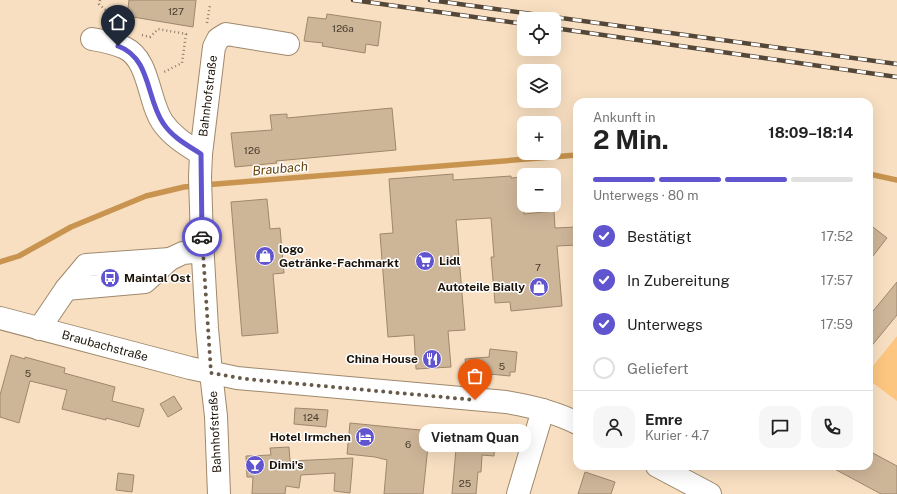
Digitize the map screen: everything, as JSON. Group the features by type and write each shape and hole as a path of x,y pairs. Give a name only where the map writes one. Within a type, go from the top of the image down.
{"street":[{"name":"Bahnhofstraße","path":"219,494 216,416 211,373 200,177 201,154 214,47 218,39 226,34 288,44"},
{"name":"Bahnhofstraße","path":"92,39 126,49 135,56 142,67 156,110 162,122 171,133 201,154"},
{"path":"39,329 66,290 145,282 170,259 183,253 203,250"},
{"name":"Braubachstraße","path":"0,318 211,373 246,379 506,402 543,410 573,421"},
{"path":"518,494 543,410"},
{"path":"665,470 710,494"}],"path":[{"path":"100,0 99,4 124,27"},
{"path":"136,34 150,37 158,29 186,34 182,63 146,81"}],"shaded area":[{"path":"897,336 897,401 873,383 873,366"}],"building":[{"path":"129,0 196,0 193,27 127,16"},
{"path":"327,14 381,22 378,46 366,44 365,53 322,46 323,43 304,41 308,17 326,19"},
{"path":"392,108 396,150 276,161 277,163 235,167 231,133 272,130 270,115 287,114 287,118"},
{"path":"453,174 453,180 511,176 511,178 517,178 517,212 524,212 524,214 554,212 555,228 573,227 573,245 557,246 562,306 511,311 510,302 495,303 491,257 494,257 491,218 456,220 465,330 448,331 451,367 416,369 414,335 388,337 380,234 393,233 389,179"},
{"path":"267,199 270,229 280,228 284,273 273,274 278,333 242,336 231,202"},
{"path":"873,227 887,238 873,256"},
{"path":"897,282 897,315 873,344 873,311"},
{"path":"490,349 517,352 515,372 510,372 510,376 479,373 467,374 465,359 489,357"},
{"path":"11,355 25,359 25,357 65,368 64,373 115,387 112,401 144,409 139,427 106,418 106,420 62,409 67,390 30,381 19,423 0,417 0,395"},
{"path":"174,396 182,409 168,417 160,404"},
{"path":"295,408 328,410 326,427 294,424"},
{"path":"350,423 440,432 492,435 491,442 495,442 494,456 482,455 481,472 478,472 476,494 452,494 456,449 428,446 423,494 384,494 387,460 347,454"},
{"path":"289,447 290,461 353,458 350,493 334,491 335,473 301,475 299,488 286,486 285,494 252,494 253,477 247,477 246,456 271,455 270,448"},
{"path":"873,453 897,466 897,494 881,494 836,470 873,470"},
{"path":"585,472 615,482 611,494 578,494"},
{"path":"118,473 134,475 132,492 116,490"}],"waterway":[{"name":"Braubach","path":"204,185 573,155"},
{"name":"Braubach","path":"873,175 897,180"},
{"name":"Braubach","path":"0,262 19,256 71,227 146,196 184,187 196,186"}],"railway":[{"path":"353,0 517,23"},
{"path":"430,0 897,64"},
{"path":"561,29 897,77"}],"way so far":[{"path":"202,237 211,373 246,379 475,400"}],"place":[{"name":"logo Getränke-Fachmarkt","path":"265,256"},
{"name":"Lidl","path":"425,261"},
{"name":"Maintal Ost","path":"110,278"},
{"name":"Autoteile Bially","path":"539,287"},
{"name":"China House","path":"432,359"},
{"name":"Vietnam Quan","path":"475,400"},
{"name":"Hotel Irmchen","path":"365,437"},
{"name":"Dimi's","path":"255,465"}],"route":[{"path":"118,46 126,49 135,56 142,67 156,110 162,122 171,133 201,154 200,177 202,237"}]}
